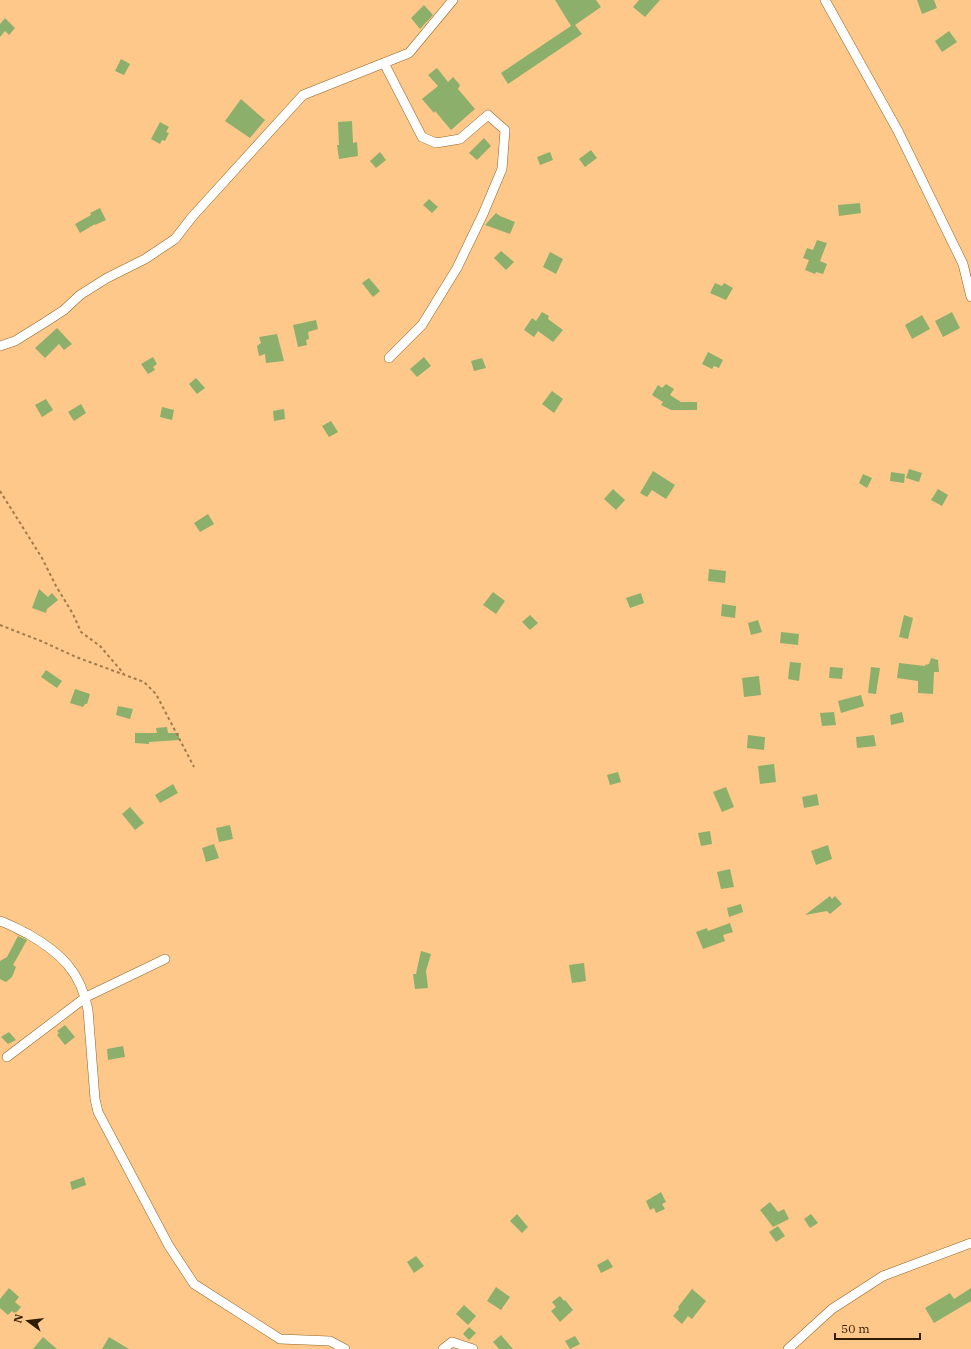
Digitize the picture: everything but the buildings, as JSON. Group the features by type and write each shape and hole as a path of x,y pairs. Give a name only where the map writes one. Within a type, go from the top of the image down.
{"street":[{"path":"0,346 15,341 64,310 80,295 107,278 146,259 176,239 192,217 303,95 409,53 453,0"},
{"path":"825,0 905,145 963,264 971,297"},
{"path":"384,62 422,137 436,143 460,139 488,115 505,130 502,169 457,268 422,325 389,358"},
{"path":"0,921 39,940 62,957 76,974 86,998 88,1010 95,1099 98,1112 169,1246 194,1284 280,1339 330,1341 345,1349"},
{"path":"7,1056 86,998 164,959"},
{"path":"788,1349 832,1309 883,1276 971,1243"},
{"path":"443,1349 452,1342 473,1349"}],"path":[{"path":"0,491 42,558 56,586 73,614 81,632 100,646 124,675"},
{"path":"0,625 76,657 144,682 156,694 194,767"}]}
